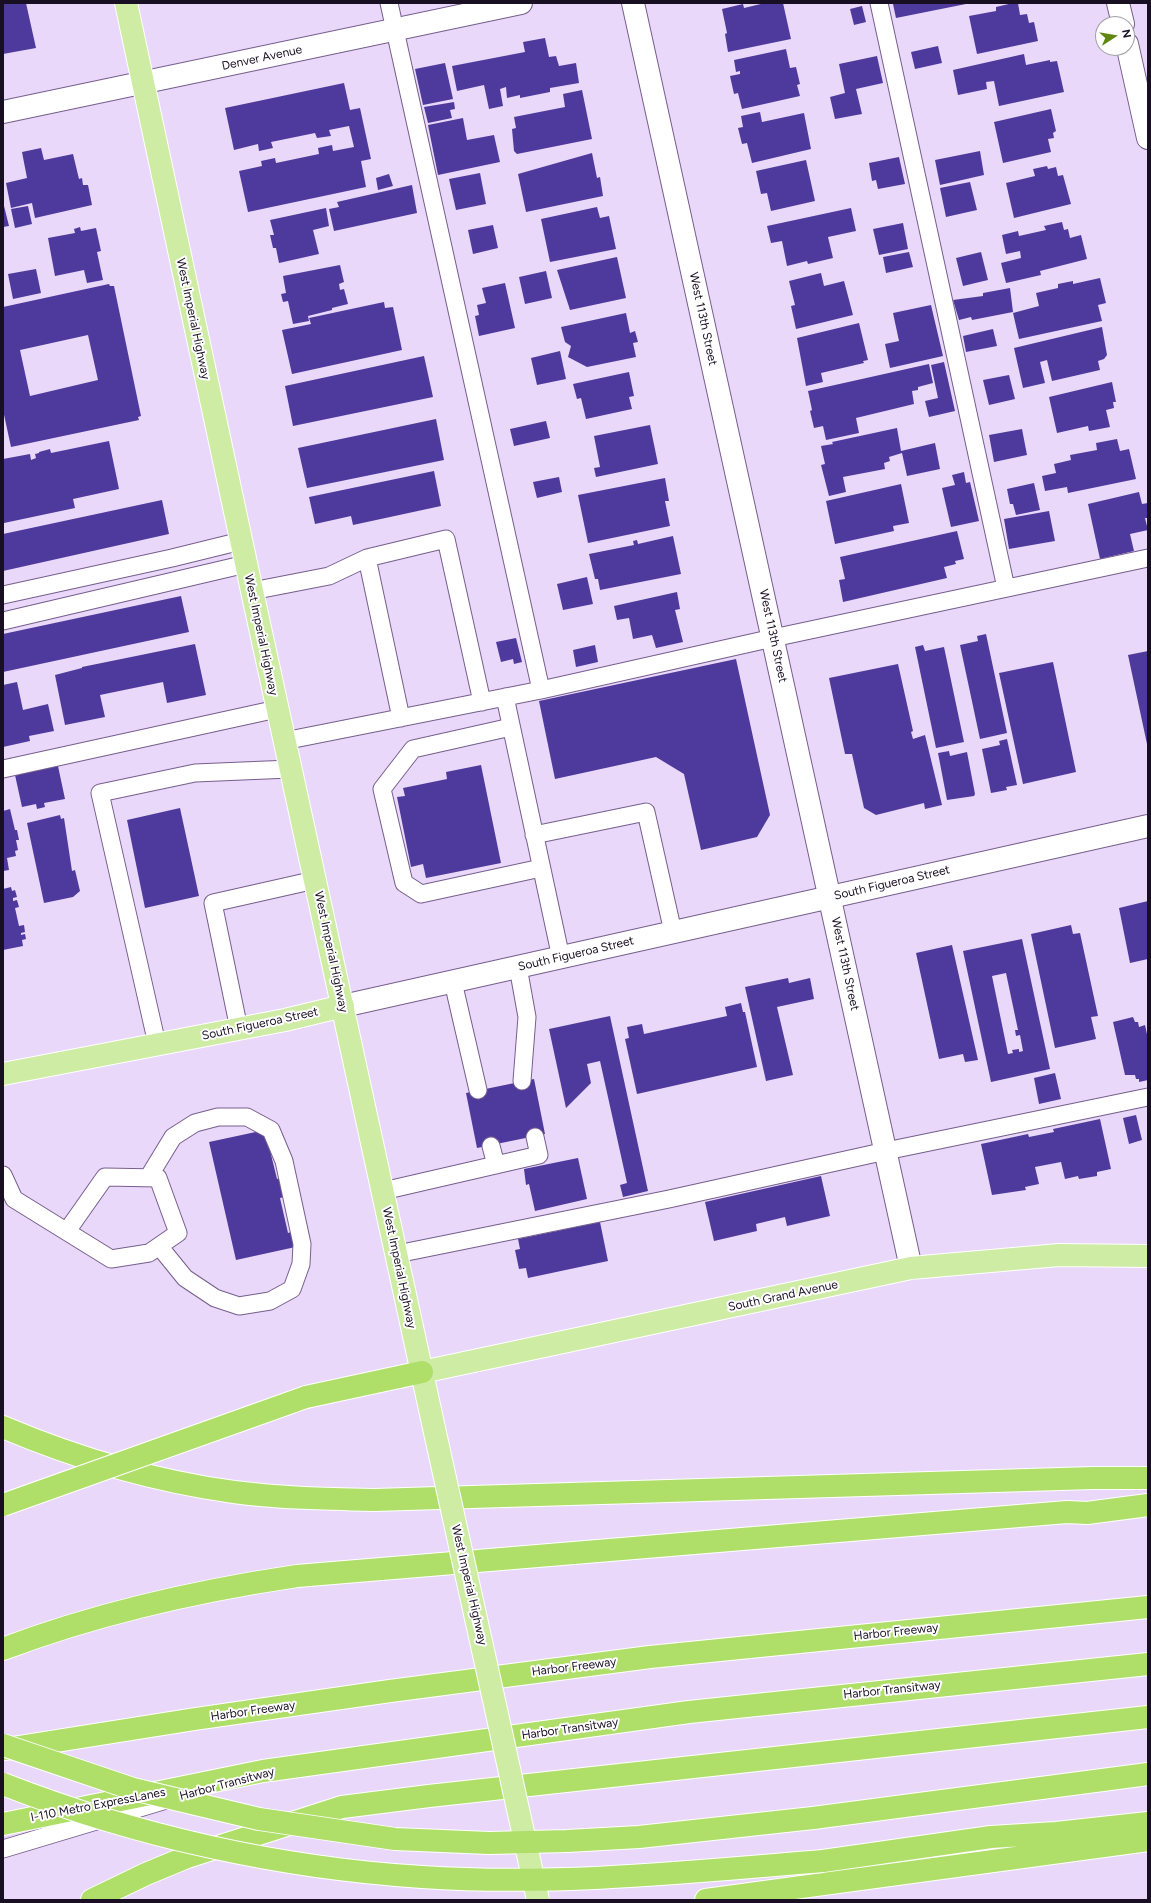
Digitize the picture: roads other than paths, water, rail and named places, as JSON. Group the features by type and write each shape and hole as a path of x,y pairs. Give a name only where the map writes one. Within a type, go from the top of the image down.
{"highway":[{"path":"3,1504 306,1397 422,1372"},
{"path":"3,1427 36,1441 101,1462 168,1480 234,1492 305,1498 374,1500 1093,1478 1148,1478"},
{"path":"3,1649 94,1618 167,1599 297,1576 1067,1512 1087,1513 1148,1505"},
{"name":"Harbor Freeway","path":"3,1750 296,1704 650,1657 1148,1607"},
{"name":"Harbor Transitway","path":"263,1772 689,1712 1148,1664"},
{"path":"92,1900 146,1874 187,1857 342,1807 429,1796 1148,1717"},
{"path":"3,1746 133,1789 259,1818 395,1839 489,1843 640,1837 813,1818 1148,1774"},
{"name":"I-110 Metro ExpressLanes","path":"3,1824 263,1772"},
{"path":"3,1784 58,1805 189,1841 269,1858 346,1869 422,1877 521,1880 611,1878 693,1872 823,1861 992,1837 1056,1833 1148,1823"},
{"path":"706,1900 1148,1840"}],"main road":[{"name":"West Imperial Highway","path":"126,3 290,769 538,1900"},
{"name":"South Figueroa Street","path":"3,1074 238,1029 343,1006"},
{"name":"South Grand Avenue","path":"422,1372 911,1268 1059,1255 1148,1256"}],"street":[{"name":"Denver Avenue","path":"3,112 521,3"},
{"name":"West 113th Street","path":"633,3 911,1268"},
{"path":"1118,3 1121,16"},
{"path":"1130,56 1148,138"},
{"name":"South Figueroa Street","path":"343,1006 1148,826"}],"lane":[{"path":"389,3 541,690"},
{"path":"879,3 1006,588"},
{"path":"252,592 329,576 367,558 446,539 482,702"},
{"path":"3,595 172,558 241,541"},
{"path":"367,558 401,718"},
{"path":"284,741 541,690 773,638 1148,558"},
{"path":"3,620 246,564"},
{"path":"505,697 561,958"},
{"path":"3,769 277,709"},
{"path":"511,727 413,749 382,789 404,883 421,894 541,868"},
{"path":"157,1044 100,792 195,773 290,769"},
{"path":"534,835 646,812 673,932"},
{"path":"238,1029 213,903 315,880"},
{"path":"518,967 527,1017 522,1081"},
{"path":"453,982 478,1090"},
{"path":"396,1254 669,1199 886,1151 1148,1097"},
{"path":"148,1178 173,1137 195,1123 218,1116 247,1117 271,1130 284,1161 302,1244 301,1264 292,1289 270,1301 239,1306 215,1298 185,1278 159,1246"},
{"path":"383,1191 539,1155 534,1137"},
{"path":"491,1146 496,1165"},
{"path":"3,1175 14,1199 67,1231 110,1260 149,1253 178,1233 158,1178 104,1177 67,1231"},
{"name":"Harbor Transitway","path":"3,1849 263,1772"}]}
